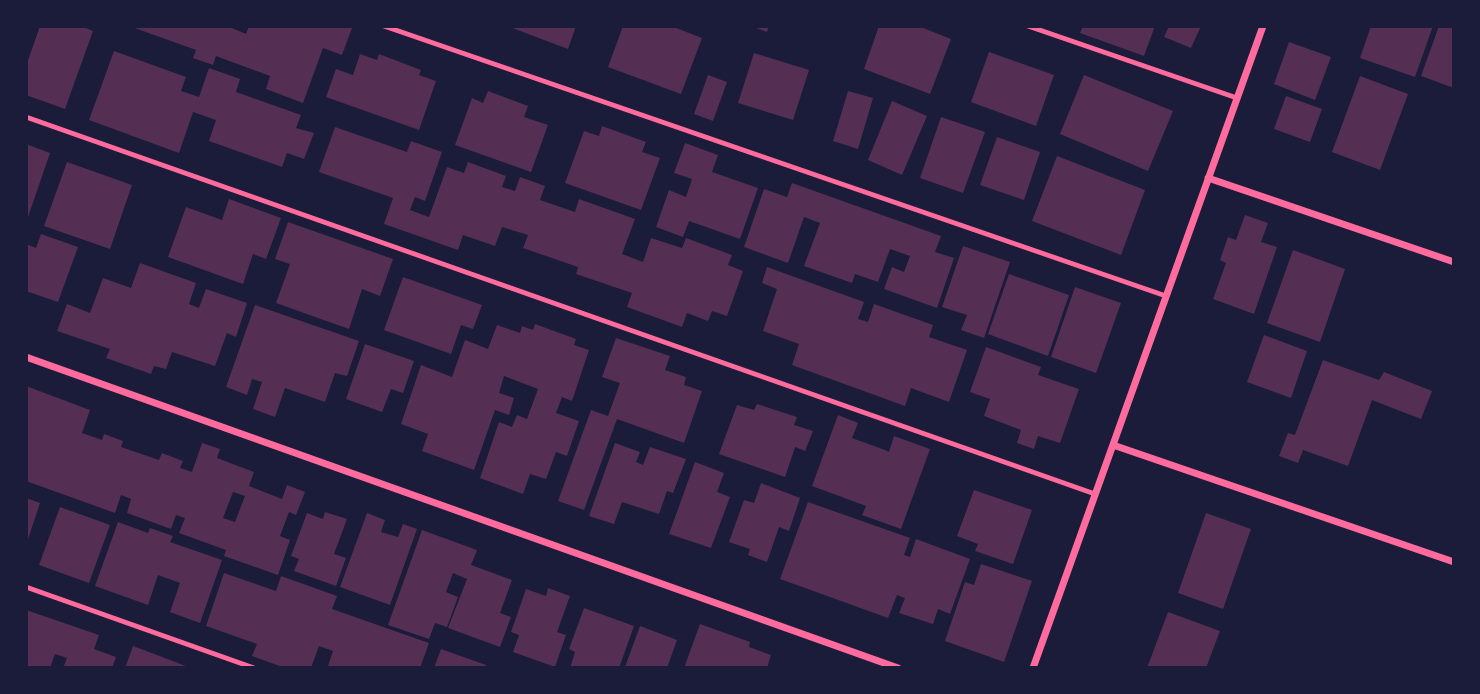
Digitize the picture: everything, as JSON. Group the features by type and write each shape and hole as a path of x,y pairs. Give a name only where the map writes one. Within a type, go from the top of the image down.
{"street":[{"path":"1033,668 1263,26"},
{"path":"1208,178 1454,262"},
{"path":"26,357 898,668"},
{"path":"1113,445 1454,562"}],"lane":[{"path":"384,26 1166,296"},
{"path":"1028,26 1237,97"},
{"path":"26,117 1095,494"},
{"path":"26,587 254,668"}],"building":[{"path":"40,26 81,26 93,31 65,109 26,95 26,66"},
{"path":"129,26 227,26 246,34 249,26 352,28 342,55 323,48 303,103 266,89 270,76 216,56 213,65 193,58 196,50"},
{"path":"507,26 576,26 568,49"},
{"path":"623,26 671,26 702,38 681,94 608,67"},
{"path":"751,26 769,26 767,32"},
{"path":"879,26 918,26 951,39 930,94 864,69"},
{"path":"1083,26 1155,26 1144,56 1080,33"},
{"path":"1169,26 1201,26 1191,48 1164,37"},
{"path":"1371,26 1433,26 1415,77 1360,58"},
{"path":"1439,26 1454,26 1454,88 1421,76"},
{"path":"1289,42 1331,57 1315,100 1274,84"},
{"path":"114,51 186,77 181,91 199,97 209,68 240,79 236,92 301,115 296,128 314,133 304,159 287,153 282,167 209,141 216,120 193,112 179,153 89,120"},
{"path":"989,52 1054,75 1036,126 971,102"},
{"path":"754,53 809,70 793,120 738,103"},
{"path":"360,54 377,60 379,54 421,70 419,75 436,81 419,130 326,97 336,69 353,75"},
{"path":"708,75 727,82 713,121 694,114"},
{"path":"1084,75 1173,111 1148,171 1060,134"},
{"path":"1360,76 1408,94 1380,170 1332,152"},
{"path":"488,91 528,106 524,117 548,125 531,172 455,145 472,98 483,103"},
{"path":"848,91 873,98 858,149 833,141"},
{"path":"1286,96 1322,109 1310,142 1274,129"},
{"path":"892,101 927,116 902,175 868,160"},
{"path":"941,117 985,132 963,193 920,178"},
{"path":"602,126 646,142 642,152 660,158 641,210 565,183 584,131 599,136"},
{"path":"335,127 407,152 411,141 442,152 425,201 415,197 410,210 429,217 447,167 464,173 468,162 506,176 502,187 515,191 520,177 545,186 540,200 575,212 579,199 635,219 622,254 643,262 651,238 682,248 686,238 732,255 728,265 743,271 727,316 712,311 708,321 687,313 682,327 627,307 632,293 576,274 578,267 523,248 528,235 502,227 495,246 463,235 458,250 384,224 393,198 319,172"},
{"path":"997,137 1040,152 1024,200 980,185"},
{"path":"685,143 718,155 712,172 758,188 740,239 689,221 683,237 656,227 669,190 686,197 692,179 674,173"},
{"path":"26,144 50,153 27,220 26,220"},
{"path":"1057,156 1145,190 1121,255 1032,221"},
{"path":"67,162 132,185 110,249 44,226"},
{"path":"792,183 941,236 935,252 954,258 937,308 884,289 892,267 904,272 910,256 890,249 878,282 855,274 852,283 804,266 820,223 804,217 788,263 744,247 764,189 787,197"},
{"path":"229,199 281,218 266,259 253,254 243,284 168,257 186,207 222,220"},
{"path":"1245,215 1268,223 1261,242 1277,247 1254,314 1213,299 1226,263 1220,260 1228,237 1236,240"},
{"path":"288,222 393,259 380,296 362,289 349,329 276,303 290,264 275,259"},
{"path":"41,234 78,247 58,302 26,291 26,244 36,248"},
{"path":"963,246 1010,262 984,338 961,330 967,315 942,307"},
{"path":"1293,250 1345,269 1320,342 1267,323"},
{"path":"140,263 196,283 189,304 199,308 206,289 247,303 236,337 227,333 215,366 172,352 166,369 154,366 151,374 106,358 110,349 57,331 67,304 90,313 103,278 131,288"},
{"path":"767,267 864,302 858,319 868,322 874,304 933,325 929,337 967,350 949,402 911,388 905,406 792,365 799,344 763,331 777,289 762,283"},
{"path":"1009,274 1069,295 1048,356 988,334"},
{"path":"403,277 482,305 473,329 461,325 451,354 384,330"},
{"path":"1075,287 1121,303 1096,373 1051,357"},
{"path":"255,305 359,341 347,376 335,373 325,402 285,388 275,417 253,409 262,382 252,379 247,395 226,387"},
{"path":"535,324 576,339 574,345 589,350 572,401 562,397 556,413 579,421 567,456 556,452 546,479 530,474 523,494 480,478 499,422 512,427 517,415 527,419 538,389 504,376 499,393 514,398 509,415 495,410 474,470 422,451 428,434 401,424 421,365 452,377 465,340 488,349 497,325 520,333 522,326 533,330"},
{"path":"1264,335 1307,351 1291,398 1247,382"},
{"path":"616,338 670,356 665,370 686,377 684,385 702,391 684,443 617,419 584,510 558,501 591,410 608,416 620,383 602,377"},
{"path":"365,344 414,361 403,393 391,389 382,412 346,399"},
{"path":"986,347 1041,367 1038,375 1079,389 1060,443 1038,436 1034,449 1017,443 1021,430 984,416 990,399 970,392"},
{"path":"1323,360 1379,380 1384,372 1432,391 1421,419 1372,400 1348,466 1303,450 1298,463 1279,456 1288,433 1295,435"},
{"path":"26,386 90,410 82,433 102,440 104,434 123,441 121,447 159,460 162,453 183,461 180,468 192,472 202,443 220,449 217,458 254,472 249,486 282,499 287,485 305,492 296,515 289,512 280,536 290,540 278,575 224,556 226,550 179,533 185,518 176,515 171,529 127,513 131,499 121,495 115,513 26,481","holes":["233,492 245,496 235,522 223,518"]},
{"path":"757,404 797,417 794,425 813,431 805,451 795,447 785,477 719,454 737,405 754,410"},
{"path":"838,415 858,423 852,438 889,452 894,436 930,449 901,529 862,515 866,506 812,486"},
{"path":"615,443 640,452 636,462 643,465 650,447 686,459 673,493 667,491 659,514 622,502 614,524 589,516"},
{"path":"695,462 724,473 717,492 730,497 711,548 669,534"},
{"path":"761,483 800,498 789,531 779,527 767,562 748,555 750,549 729,542 744,500 754,503"},
{"path":"974,490 1032,510 1013,564 975,551 978,544 957,536"},
{"path":"26,498 40,503 27,542 26,542"},
{"path":"808,502 910,538 904,555 910,557 916,539 970,559 950,614 938,609 933,624 899,613 905,598 897,595 888,618 780,579"},
{"path":"60,507 110,525 89,583 39,565"},
{"path":"325,512 347,519 334,554 346,558 336,586 294,571 299,559 291,556 307,513 323,519"},
{"path":"367,513 385,520 381,532 398,537 403,524 417,529 390,605 340,587"},
{"path":"1206,513 1251,529 1223,609 1178,593"},
{"path":"118,522 148,533 150,528 173,536 170,542 222,560 200,623 170,612 180,583 158,575 148,605 95,586"},
{"path":"422,530 477,550 471,565 512,580 500,613 511,617 500,647 448,628 467,579 453,573 446,592 458,597 447,627 435,623 429,639 388,625"},
{"path":"981,564 1032,581 1004,662 945,641 965,582 974,585"},
{"path":"224,573 276,591 281,576 337,596 332,609 429,643 420,668 332,668 328,666 333,651 319,646 311,668 285,668 252,656 257,644 206,626"},
{"path":"548,588 570,596 557,632 566,635 555,667 513,652 519,635 511,632 526,589 546,596"},
{"path":"584,608 634,626 619,668 570,668 575,652 569,649"},
{"path":"26,610 99,635 94,649 116,657 112,668 63,668 67,658 55,654 50,668 26,668"},
{"path":"1168,612 1220,631 1206,668 1147,668"},
{"path":"700,624 750,642 749,647 771,655 767,668 684,668"},
{"path":"640,626 677,640 667,668 625,667"},
{"path":"133,646 186,666 125,668"},
{"path":"441,649 486,665 485,668 434,668"}]}
